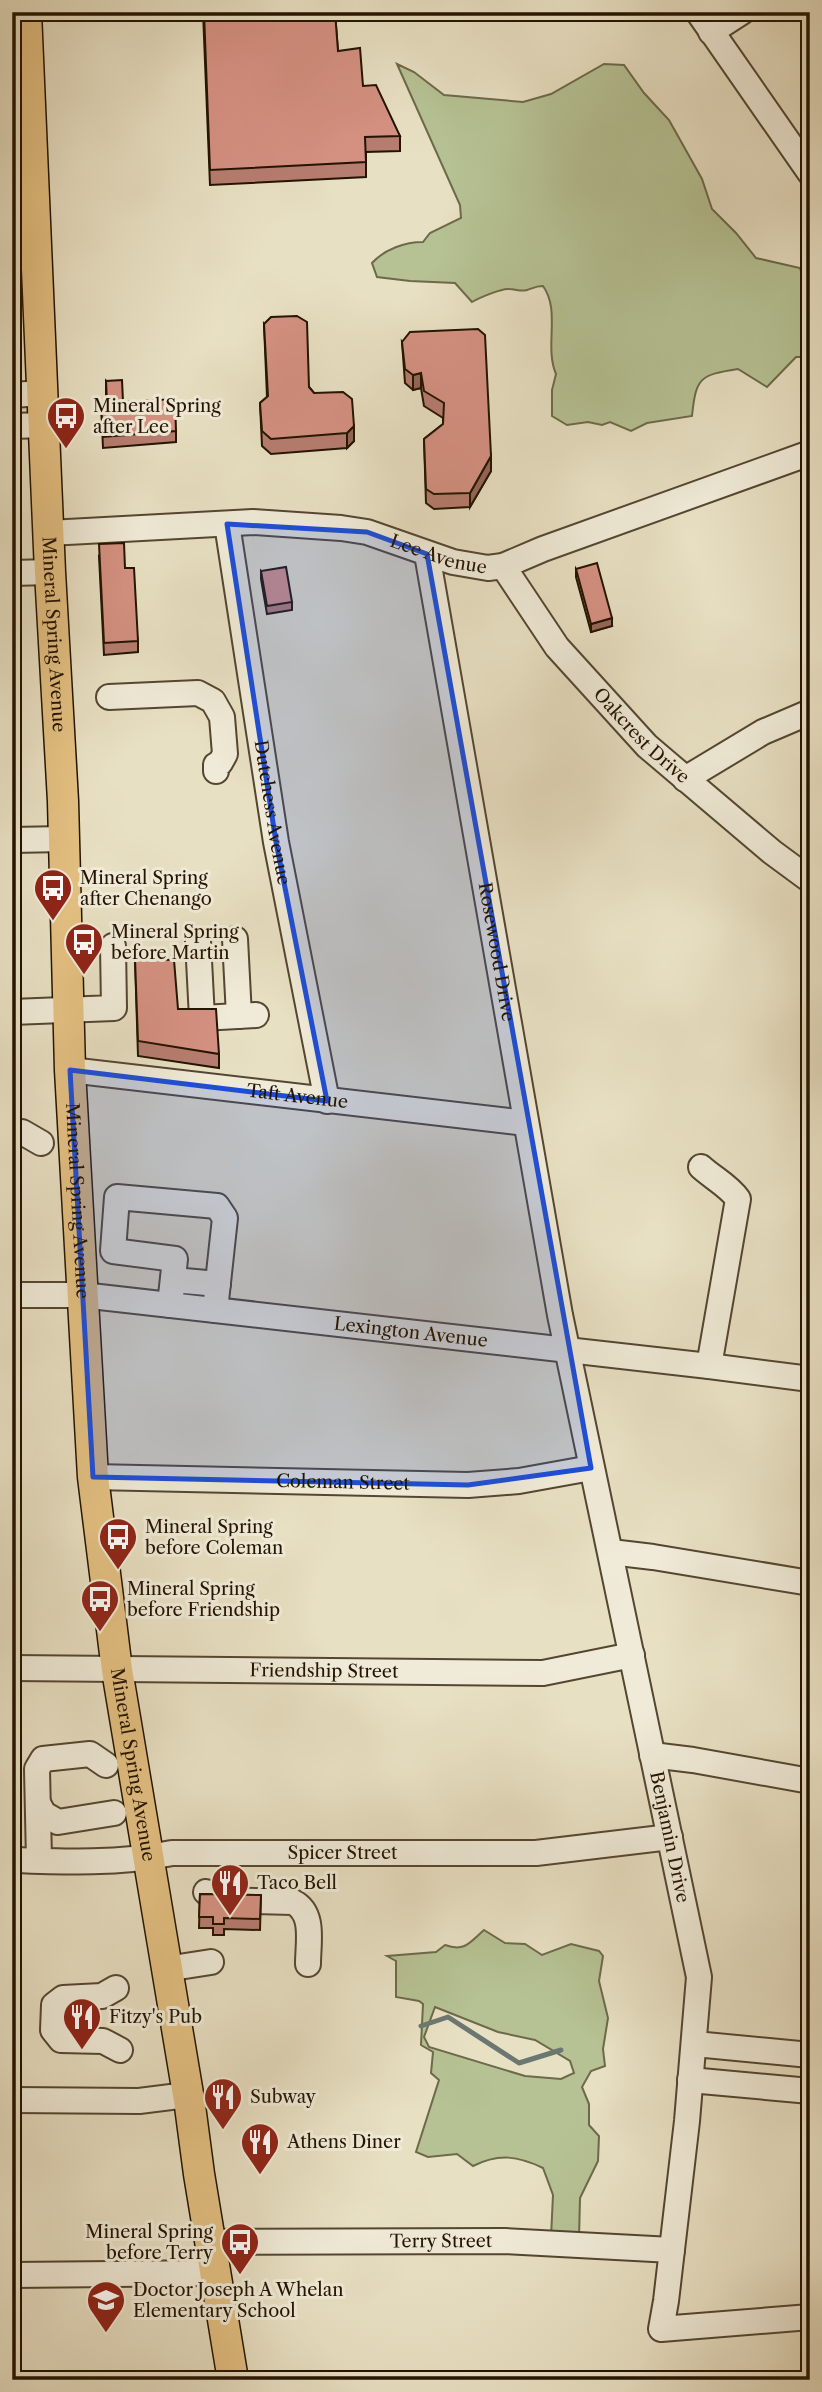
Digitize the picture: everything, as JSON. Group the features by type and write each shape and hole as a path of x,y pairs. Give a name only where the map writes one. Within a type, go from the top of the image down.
{"main road":[{"name":"Mineral Spring Avenue","path":"26,12 64,839 70,1070 93,1477 117,1670 233,2380"}],"street":[{"path":"742,12 704,22 810,173"},
{"path":"12,395 43,393"},
{"path":"12,426 44,425"},
{"name":"Lee Avenue","path":"49,533 254,522 367,532 427,554 479,567 503,566 543,549 810,453"},
{"name":"Dutchess Avenue","path":"227,523 276,842 327,1101"},
{"name":"Rosewood Drive","path":"427,554 567,1351"},
{"name":"Oakcrest Drive","path":"503,566 557,647 647,746 772,852 810,880"},
{"path":"12,573 50,572"},
{"path":"109,697 198,694 213,701 222,717 225,754 216,765 216,771"},
{"path":"685,779 763,732 810,712"},
{"path":"12,840 64,839"},
{"path":"198,941 202,1018 247,1015 235,939"},
{"path":"12,1012 114,1008 113,946"},
{"name":"Taft Avenue","path":"70,1070 526,1123"},
{"path":"701,1167 732,1190 738,1199 709,1366"},
{"path":"170,1305 175,1259 113,1251 117,1196 217,1206 225,1218 215,1310"},
{"path":"173,1280 218,1284"},
{"name":"Lexington Avenue","path":"12,1295 82,1295 810,1379"},
{"name":"Benjamin Drive","path":"567,1351 699,1977 695,2044 661,2329 810,2317"},
{"name":"Coleman Street","path":"93,1477 468,1485 519,1481 591,1468"},
{"path":"611,1552 810,1583"},
{"name":"Friendship Street","path":"12,1668 543,1673 632,1656"},
{"path":"39,1860 37,1769 43,1759 90,1754 106,1765"},
{"path":"652,1755 810,1781"},
{"path":"39,1805 44,1814 58,1822 114,1813"},
{"name":"Spicer Street","path":"12,1860 87,1862 148,1858 172,1853 536,1853 670,1837"},
{"path":"206,1892 216,1900 293,1902 300,1905 307,1915 308,1964"},
{"path":"166,1969 211,1962"},
{"path":"116,1987 102,1996 63,1998 54,2005 53,2030 61,2040 103,2041 120,2050"},
{"path":"695,2044 810,2055"},
{"path":"690,2080 810,2091"},
{"path":"12,2100 139,2101 187,2095"},
{"name":"Terry Street","path":"210,2242 505,2241 672,2250"},
{"path":"12,2274 216,2273"}],"highlighted area":[{"path":"227,524 367,532 427,554 591,1468 468,1485 93,1477 70,1070 327,1101 276,842"}],"green space":[{"path":"397,64 414,72 444,95 523,102 551,94 604,64 624,65 644,93 669,120 702,179 712,209 756,258 800,268 810,300 810,357 796,357 767,387 738,369 715,373 702,380 698,386 692,416 647,423 631,431 610,422 602,425 588,422 567,425 552,416 552,390 556,374 551,352 551,306 543,286 525,291 501,290 472,302 455,283 377,277 372,263 383,254 402,245 423,242 430,233 461,218 460,205"},
{"path":"484,1930 505,1943 525,1944 542,1955 571,1944 599,1951 603,1956 599,1981 608,2018 603,2049 605,2066 591,2071 582,2087 589,2104 589,2125 599,2136 598,2161 580,2198 579,2239 551,2237 553,2195 543,2168 508,2158 491,2159 473,2166 457,2154 428,2157 416,2152 439,2080 431,2073 433,2052 421,2045 423,2004 396,1997 396,1961 387,1956 436,1952 445,1945 462,1947","holes":["435,2007 498,2032 535,2040 570,2061 574,2073 561,2079 525,2076 429,2047 424,2037"]}],"building":[{"path":"204,12 335,12 338,51 360,48 363,86 376,85 400,136 365,137 366,162 210,170"},
{"path":"297,316 307,322 309,387 314,393 343,392 352,399 354,426 347,433 271,439 262,431 260,403 268,396 264,324 271,317"},
{"path":"478,329 485,335 491,456 470,493 434,494 426,489 424,439 443,424 444,403 424,391 421,373 413,375 405,369 402,342 410,332"},
{"path":"122,380 123,402 175,399 176,431 103,437 101,403 107,403 106,381"},
{"path":"124,543 125,568 134,568 138,641 104,643 99,544"},
{"path":"597,563 612,618 591,624 576,569"},
{"path":"286,567 292,602 267,606 261,571"},
{"path":"135,959 174,960 178,1009 216,1009 219,1054 138,1041"},
{"path":"200,1894 261,1895 260,1919 224,1918 224,1924 213,1924 213,1917 199,1917"}],"waterway":[{"path":"421,2026 448,2017 519,2063 561,2050"}],"place":[{"name":"Mineral Spring after Lee","path":"66,450"},
{"name":"Mineral Spring after Chenango","path":"53,922"},
{"name":"Mineral Spring before Martin","path":"84,976"},
{"name":"Mineral Spring before Coleman","path":"118,1571"},
{"name":"Mineral Spring before Friendship","path":"100,1633"},
{"name":"Taco Bell","path":"230,1917"},
{"name":"Fitzy's Pub","path":"82,2051"},
{"name":"Subway","path":"223,2131"},
{"name":"Athens Diner","path":"260,2176"},
{"name":"Mineral Spring before Terry","path":"240,2276"},
{"name":"Doctor Joseph A Whelan Elementary School","path":"106,2334"}]}
